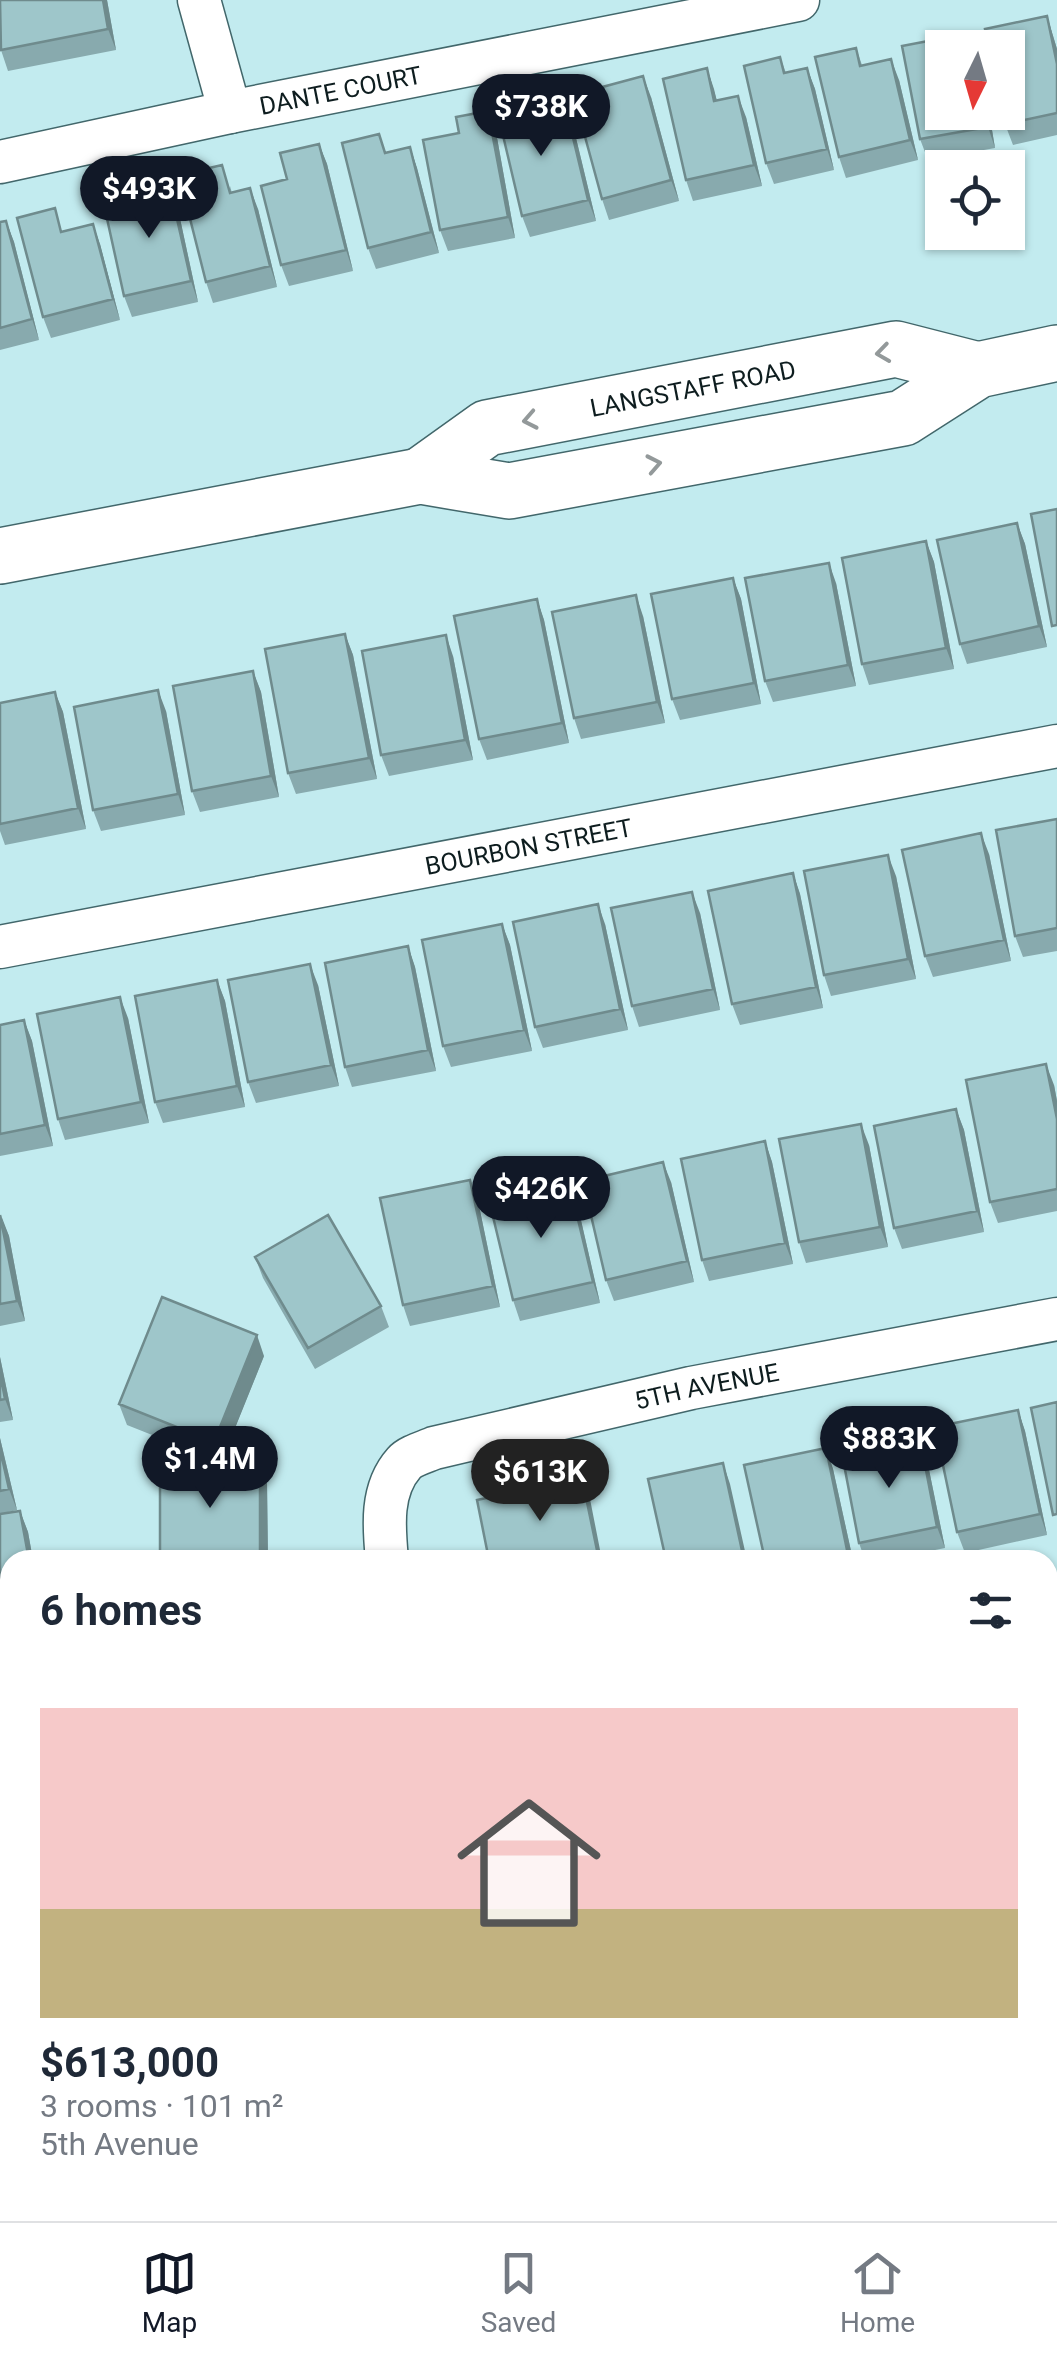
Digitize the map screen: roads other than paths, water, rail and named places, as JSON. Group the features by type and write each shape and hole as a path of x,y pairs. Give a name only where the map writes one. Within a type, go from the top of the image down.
{"main road":[{"name":"LANGSTAFF ROAD","path":"0,556 420,476 486,428 896,349 978,370 1057,353"}],"street":[{"path":"199,0 230,112"},
{"name":"DANTE COURT","path":"0,162 714,8 798,0"},
{"name":"BOURBON STREET","path":"0,947 1057,746"},
{"name":"5TH AVENUE","path":"386,1550 383,1514 391,1487 405,1462 434,1448 691,1388 1057,1318"}]}
